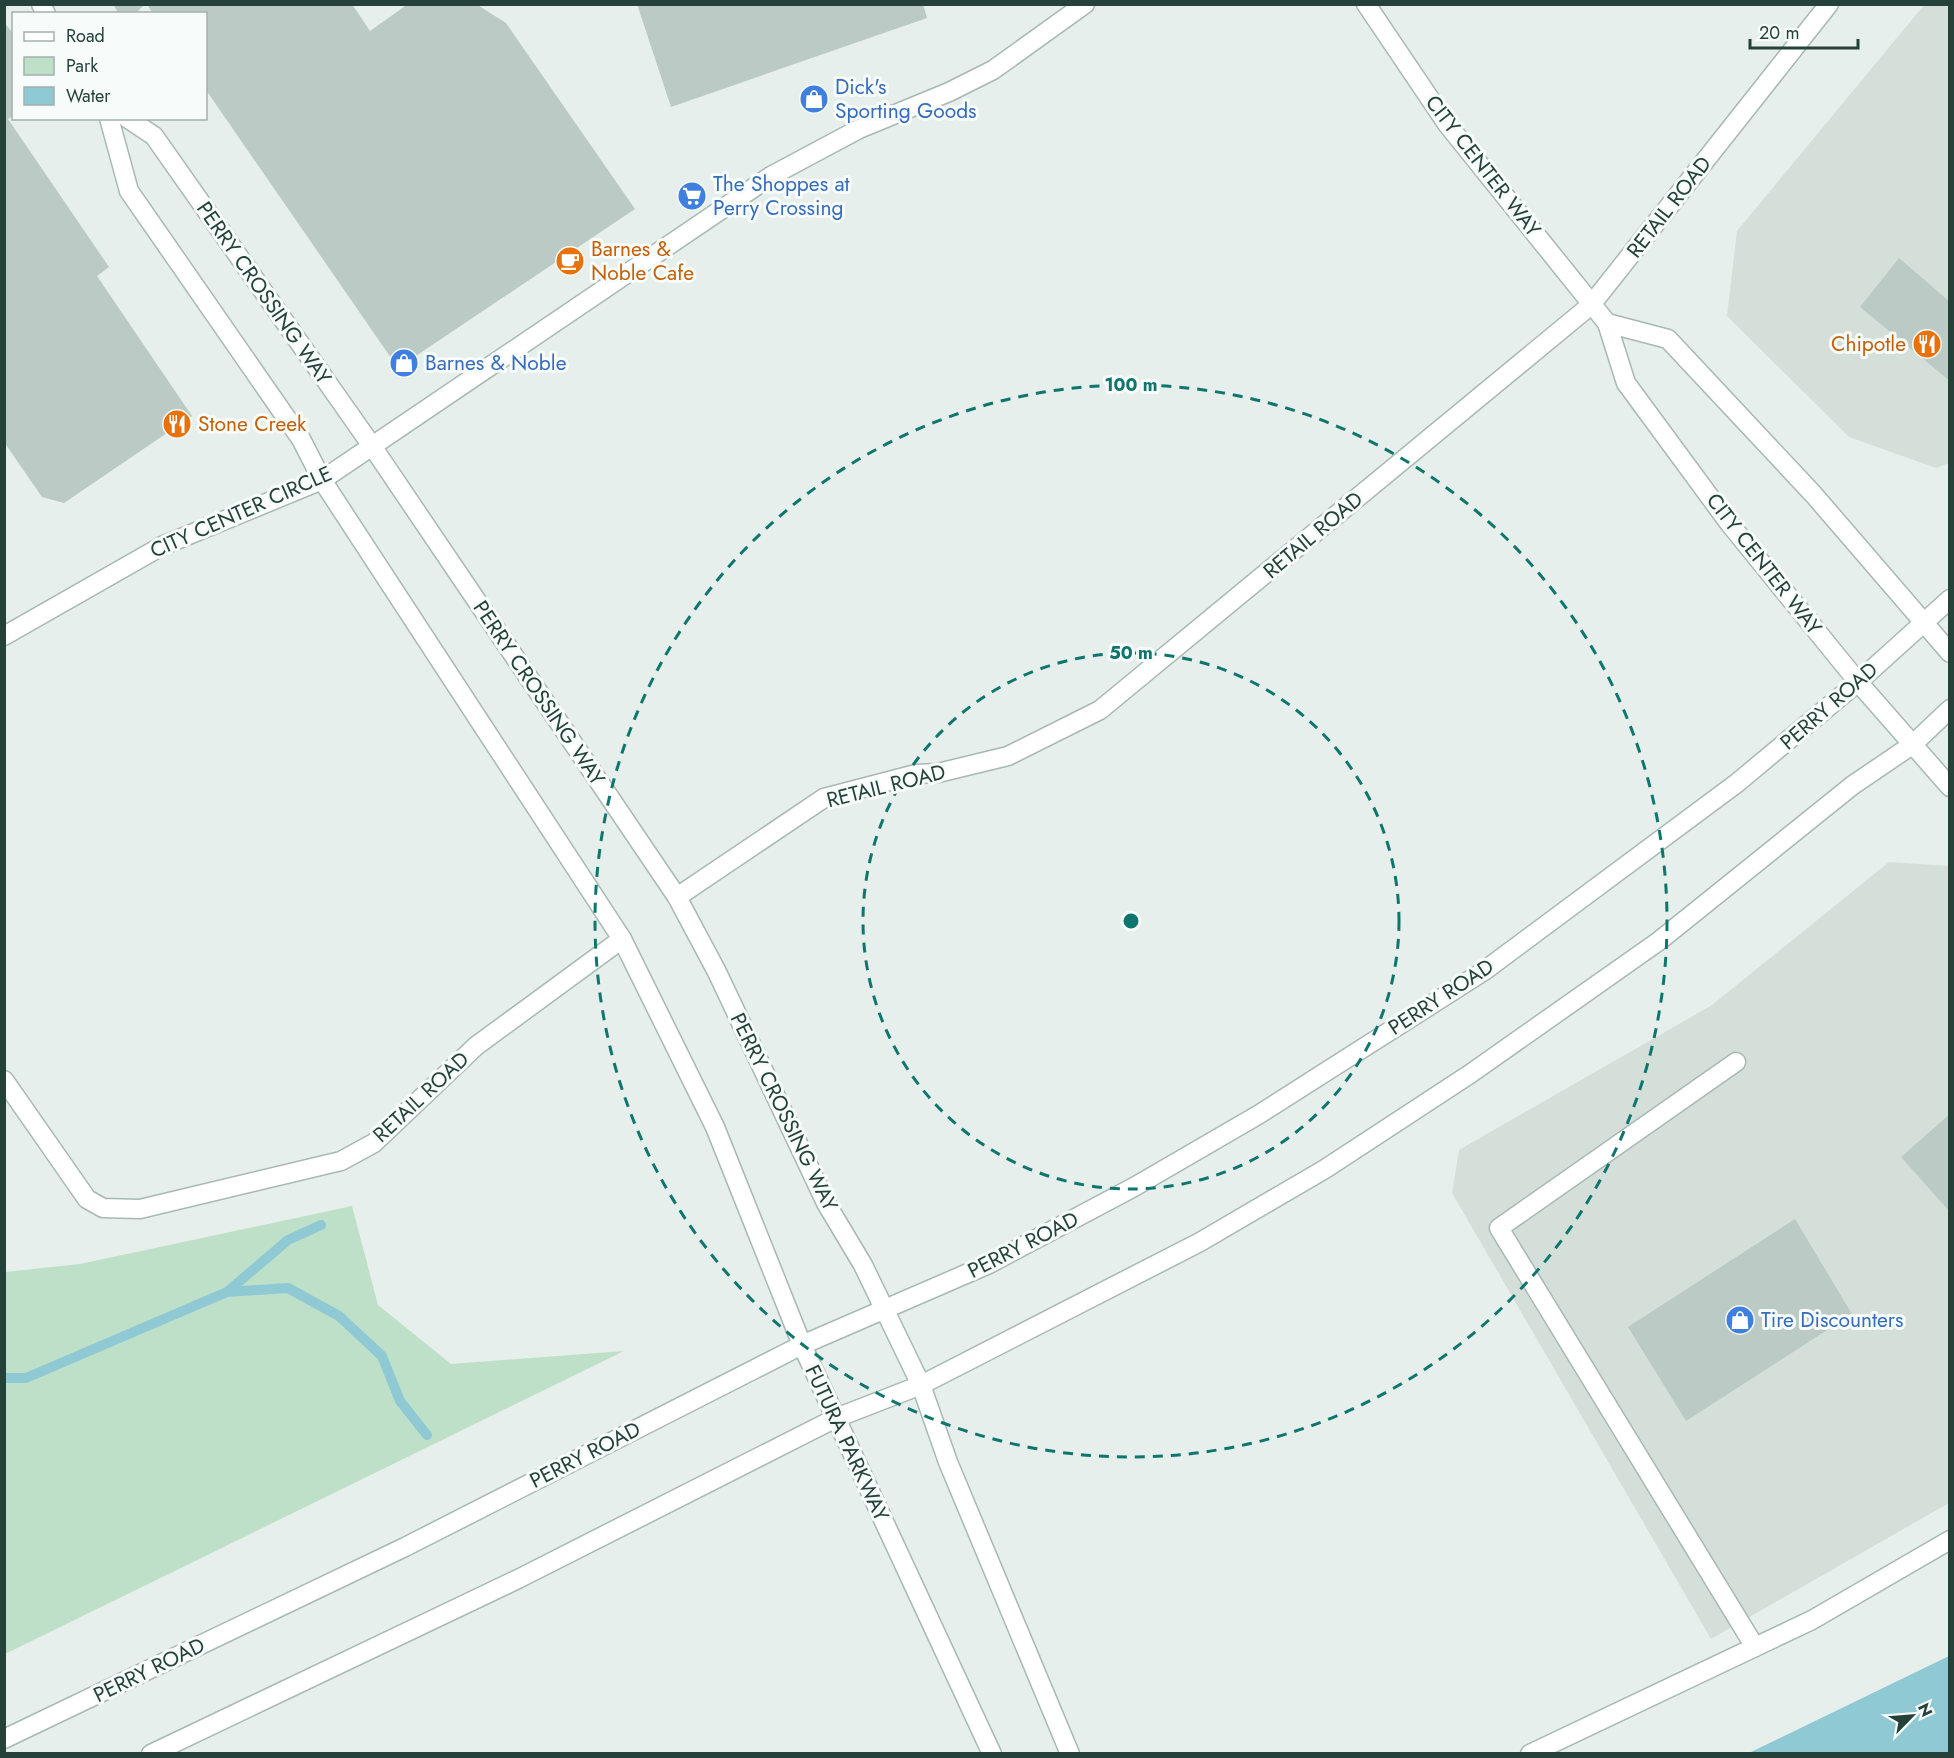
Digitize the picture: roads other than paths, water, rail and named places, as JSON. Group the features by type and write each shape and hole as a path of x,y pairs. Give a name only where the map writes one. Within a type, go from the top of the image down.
{"street":[{"name":"CITY CENTER CIRCLE","path":"4,636 162,546 322,480 771,176 859,129 949,92 993,70 1085,4"},
{"name":"CITY CENTER WAY","path":"1366,4 1447,124 1607,323 1626,383 1729,523 1858,682 1950,787"},
{"name":"RETAIL ROAD","path":"677,897 824,798 916,774 938,773 1008,756 1100,710 1591,305 1829,4"},
{"path":"110,120 129,191 301,439 322,480 622,939"},
{"name":"PERRY CROSSING WAY","path":"130,120 154,136 372,446 677,897 717,972 826,1203 885,1311"},
{"path":"1607,323 1668,339 1814,495 1950,653"},
{"name":"PERRY ROAD","path":"4,1739 405,1547 802,1345 989,1264 1134,1186 1258,1115 1484,970 1737,783 1858,682 1950,599"},
{"path":"151,1754 518,1579 836,1418 921,1385 1200,1242 1344,1156 1470,1074 1659,941 1853,785 1912,745 1950,709"},
{"name":"RETAIL ROAD","path":"4,1080 87,1199 103,1208 140,1209 341,1161 374,1143 476,1046 622,939"},
{"name":"FUTURA PARKWAY","path":"622,939 715,1127 802,1345 992,1754"},
{"path":"1736,1062 1499,1228 1755,1647"},
{"path":"885,1311 921,1385 948,1462 1070,1754"},
{"path":"1530,1754 1755,1647 1868,1590 1950,1540"}],"water":[{"path":"1949,1656 1949,1753 1749,1753"}],"waterway":[{"path":"227,1292 288,1240 321,1225"},
{"path":"4,1378 26,1378 227,1292 288,1288 339,1316 382,1356 400,1401 427,1435"}],"place":[{"name":"Dick's Sporting Goods","path":"814,99"},
{"name":"The Shoppes at Perry Crossing","path":"692,196"},
{"name":"Barnes & Noble Cafe","path":"570,261"},
{"name":"Chipotle","path":"1927,344"},
{"name":"Barnes & Noble","path":"404,363"},
{"name":"Stone Creek","path":"177,424"},
{"name":"Tire Discounters","path":"1740,1320"}]}
